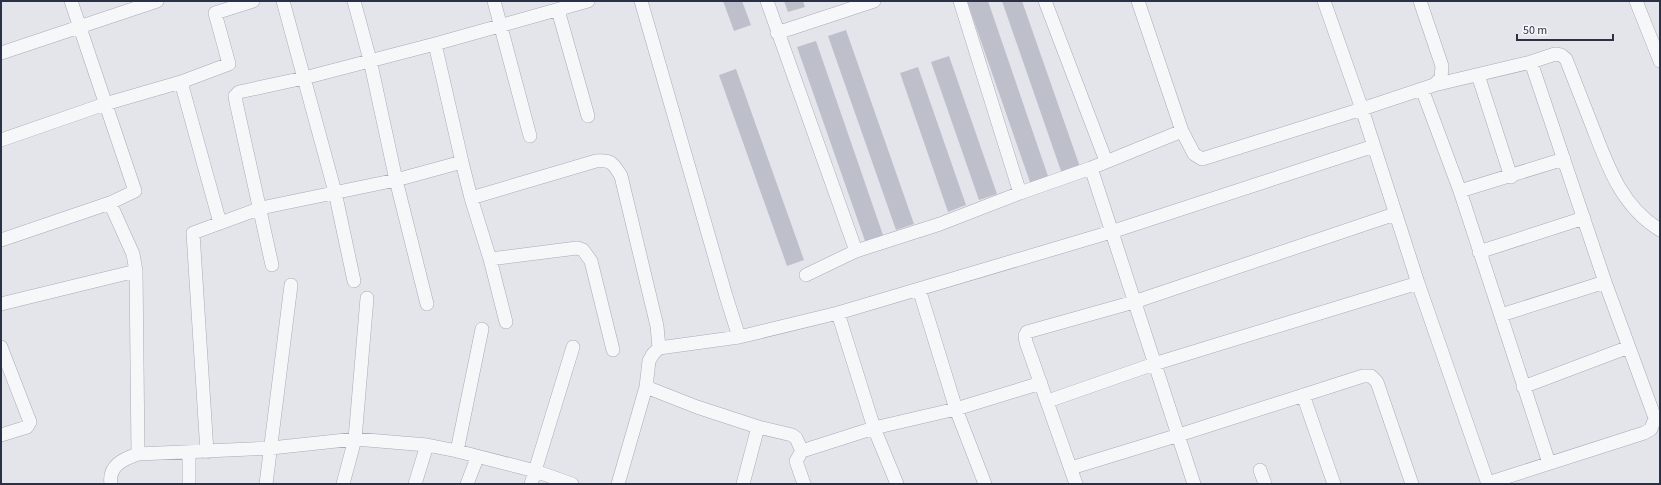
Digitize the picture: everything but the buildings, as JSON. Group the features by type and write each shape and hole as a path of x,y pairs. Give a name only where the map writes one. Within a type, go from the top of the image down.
{"street":[{"path":"1,240 110,203 136,191 71,1"},
{"path":"1,53 157,1"},
{"path":"1,140 105,104 180,82 229,64 214,7 253,1"},
{"path":"283,1 335,192 354,281"},
{"path":"354,1 370,60 396,180 427,304"},
{"path":"494,1 502,26 530,136"},
{"path":"272,265 261,208 235,96 244,91 304,78 435,44 588,1"},
{"path":"641,1 739,336"},
{"path":"767,1 777,33 856,251"},
{"path":"960,1 1020,193"},
{"path":"1045,1 1106,161"},
{"path":"1138,1 1182,131 1194,154 1202,159 1362,110 1434,85 1531,62 1555,54 1562,55 1566,59 1607,166 1618,188 1636,210 1660,230"},
{"path":"1324,1 1362,110 1418,283 1488,484 1644,433 1651,429 1655,418 1605,282 1531,62"},
{"path":"1420,1 1442,66 1441,78 1434,85"},
{"path":"1636,1 1660,61"},
{"path":"777,33 867,2"},
{"path":"558,10 588,116"},
{"path":"435,44 471,198 490,259 506,322"},
{"path":"1478,75 1511,177"},
{"path":"180,82 220,223"},
{"path":"1422,89 1460,192 1549,463"},
{"path":"806,276 856,251 940,224 1020,193 1091,168 1182,131"},
{"path":"618,484 646,387 649,361 653,354 660,348 739,336 838,313 1111,232 1374,146"},
{"path":"1460,192 1511,177 1564,158"},
{"path":"471,198 596,161 608,160 614,165 621,176 657,326 660,348"},
{"path":"207,452 193,233 261,208 396,180 462,162"},
{"path":"1091,168 1194,484"},
{"path":"110,203 132,254 136,271 138,454"},
{"path":"1076,484 1042,383 1026,342 1025,336 1027,332 1134,302 1395,214"},
{"path":"1479,252 1584,218"},
{"path":"490,259 577,248 584,250 588,254 591,261 612,350"},
{"path":"1,304 136,271"},
{"path":"1501,315 1605,282"},
{"path":"1048,401 1154,364 1418,283"},
{"path":"266,484 291,285"},
{"path":"919,289 956,409 985,484"},
{"path":"343,484 355,439 367,298"},
{"path":"838,313 874,428 897,484"},
{"path":"457,451 482,329"},
{"path":"1,347 5,368 29,415 30,422 27,427 1,435"},
{"path":"533,478 573,347"},
{"path":"1523,387 1628,347"},
{"path":"1071,468 1363,376 1371,376 1377,382 1412,484"},
{"path":"804,484 796,461 802,451 874,428 956,409 1042,383"},
{"path":"646,387 697,407 758,427 792,435 796,438 802,451"},
{"path":"1303,395 1334,484"},
{"path":"743,484 758,427"},
{"path":"111,484 110,478 114,466 125,459 138,454 189,453 271,448 355,439 427,445 457,451 533,478 572,484"},
{"path":"415,484 427,445"},
{"path":"189,453 189,484"},
{"path":"467,484 477,458"},
{"path":"1260,470 1265,484"}]}
